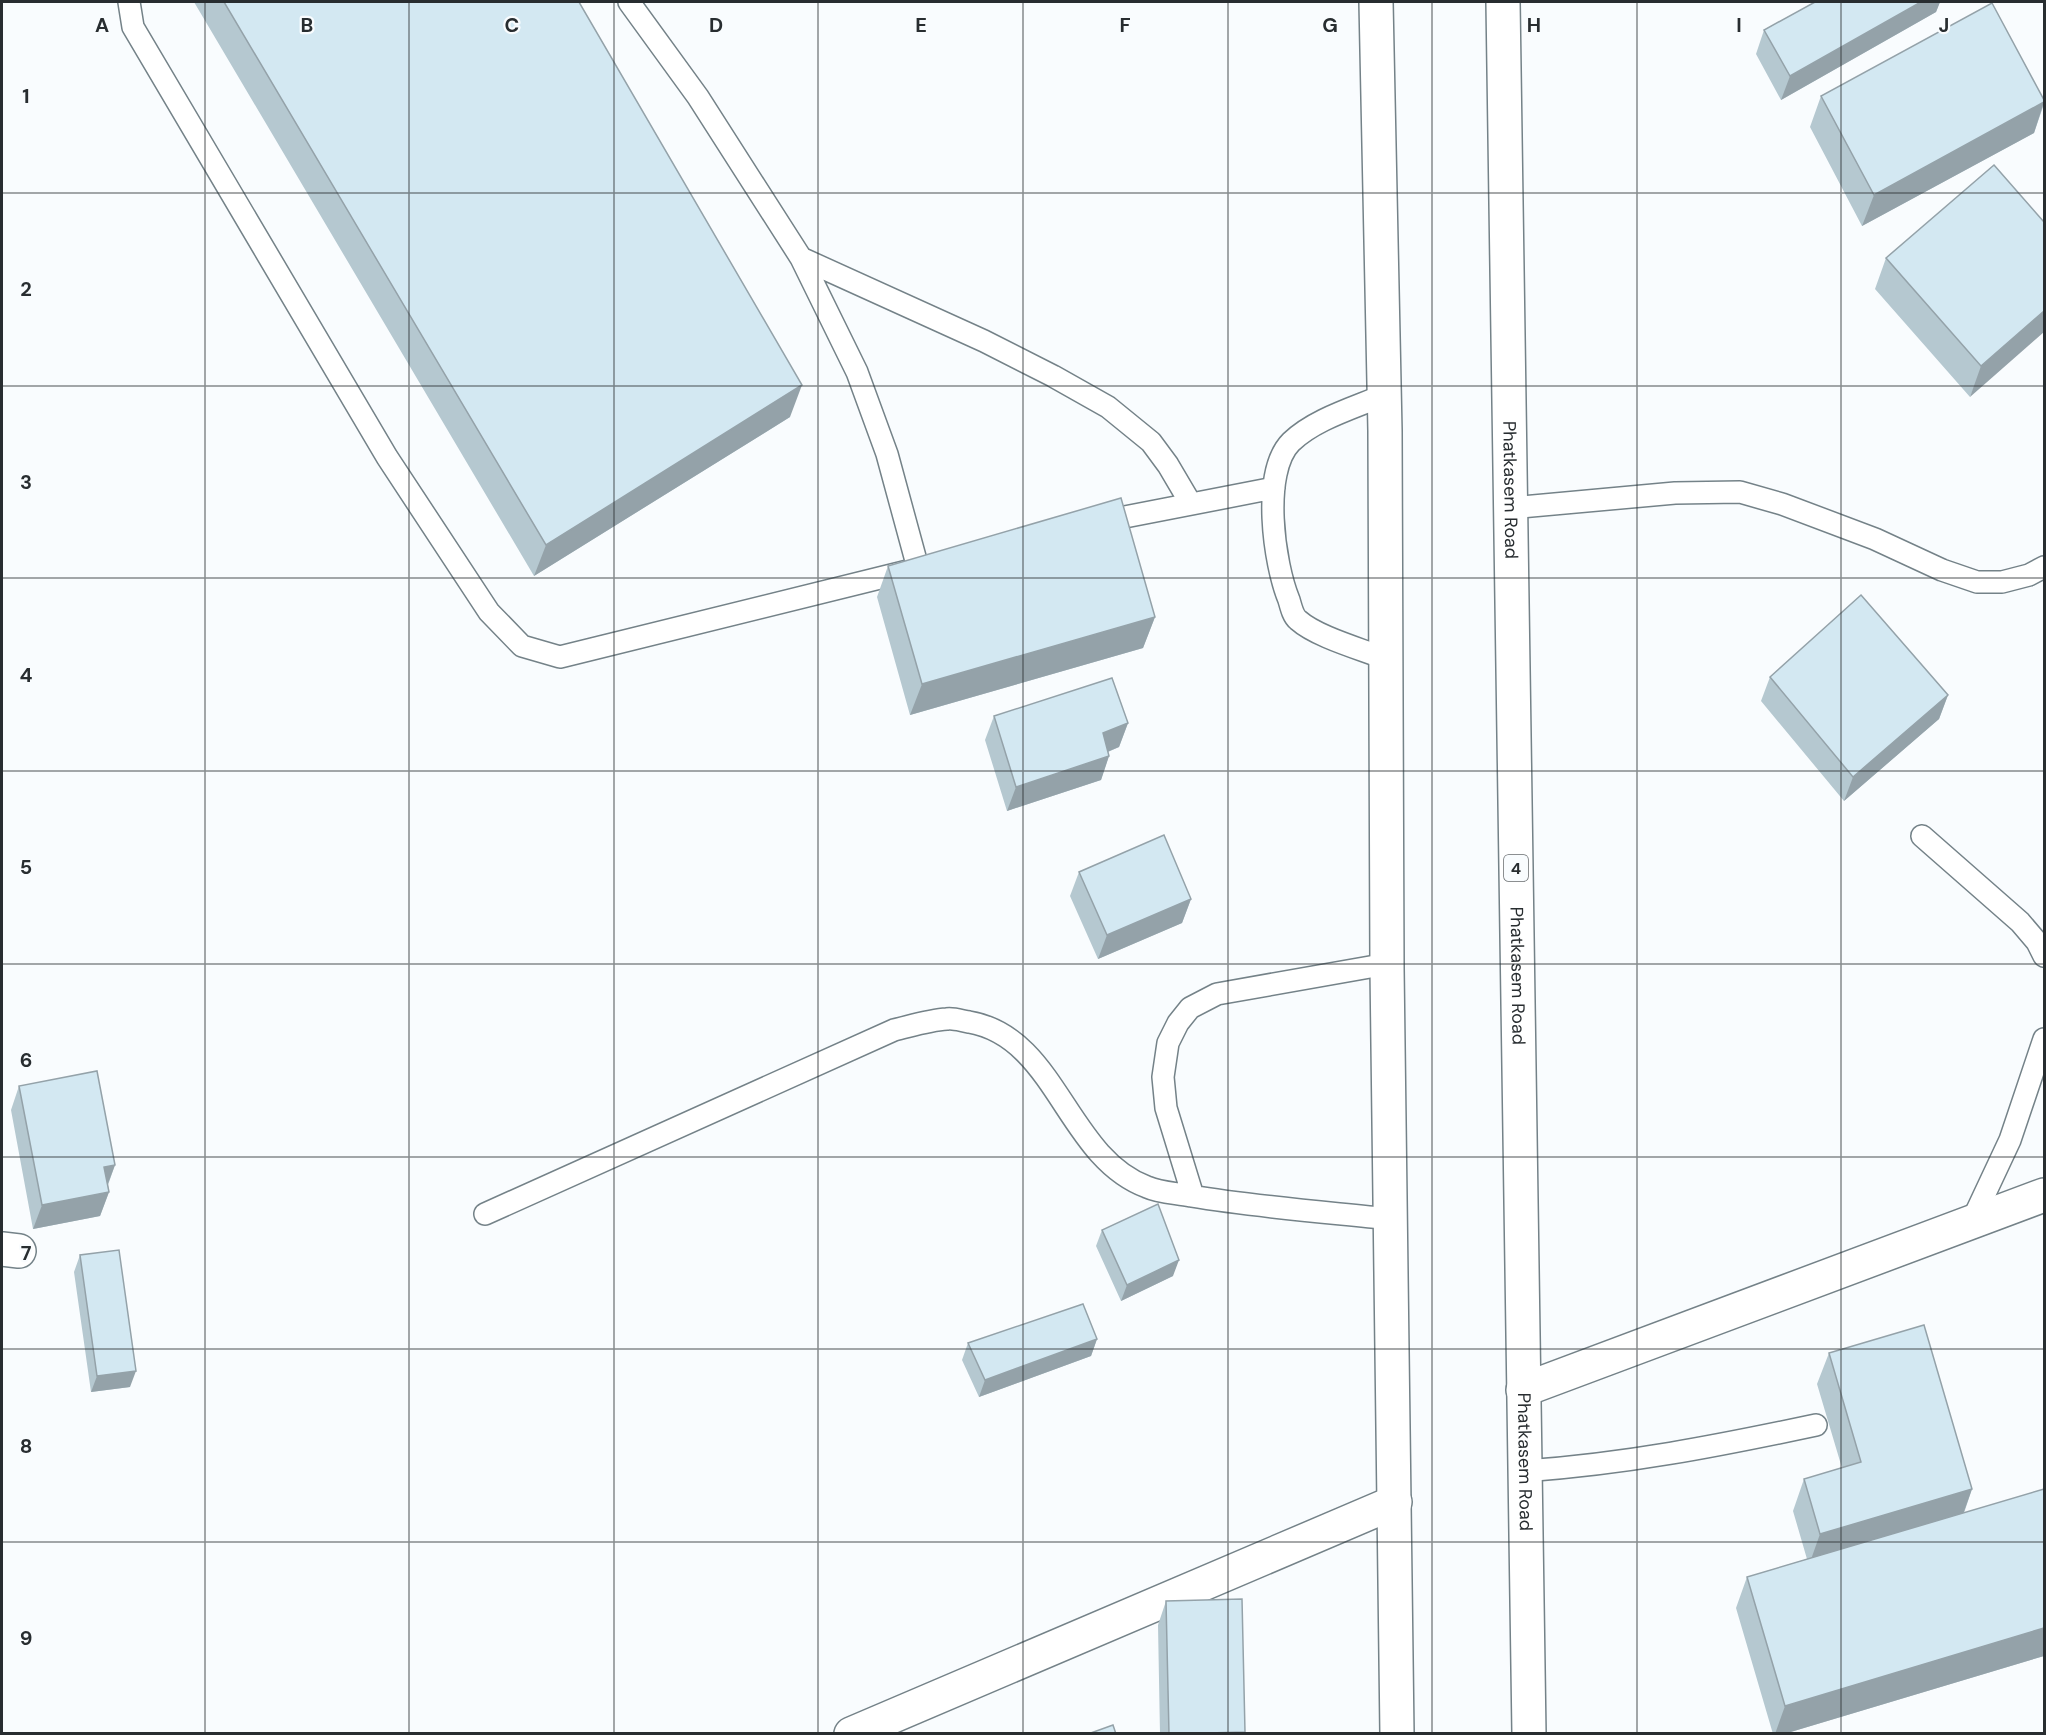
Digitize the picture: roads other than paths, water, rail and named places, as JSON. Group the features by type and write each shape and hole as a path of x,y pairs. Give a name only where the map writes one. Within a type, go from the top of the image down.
{"main road":[{"path":"1376,2 1384,395 1387,964 1397,1734"},
{"name":"Phatkasem Road","path":"1503,2 1529,1734"},
{"path":"1523,1390 2044,1195"},
{"path":"851,1734 1395,1502"}],"lane":[{"path":"129,2 133,27 387,457 489,612 522,646 560,657 940,562"},
{"path":"629,2 698,97 801,258 857,372 887,454 918,568"},
{"path":"801,258 984,340 1108,407 1151,442 1168,465 1191,504"},
{"path":"1384,395 1319,423 1291,443 1279,461 1274,488 1273,532 1281,581 1296,619 1311,629 1386,659"},
{"path":"1083,526 1274,488"},
{"path":"1511,508 1675,492 1740,492 1782,504 1875,539 1942,570 1977,582 2002,582 2029,575 2044,567"},
{"path":"1922,836 2019,922 2037,942 2044,956"},
{"path":"1193,1196 1166,1108 1163,1077 1168,1043 1178,1023 1190,1008 1217,994 1387,964"},
{"path":"485,1214 894,1030 949,1019 984,1025 1011,1042 1033,1060 1049,1081 1071,1118 1100,1156 1122,1176 1148,1188 1193,1196 1390,1219"},
{"path":"1972,1221 2010,1140 2044,1039"},
{"path":"1524,1472 1624,1462 1709,1448 1816,1425"}]}
